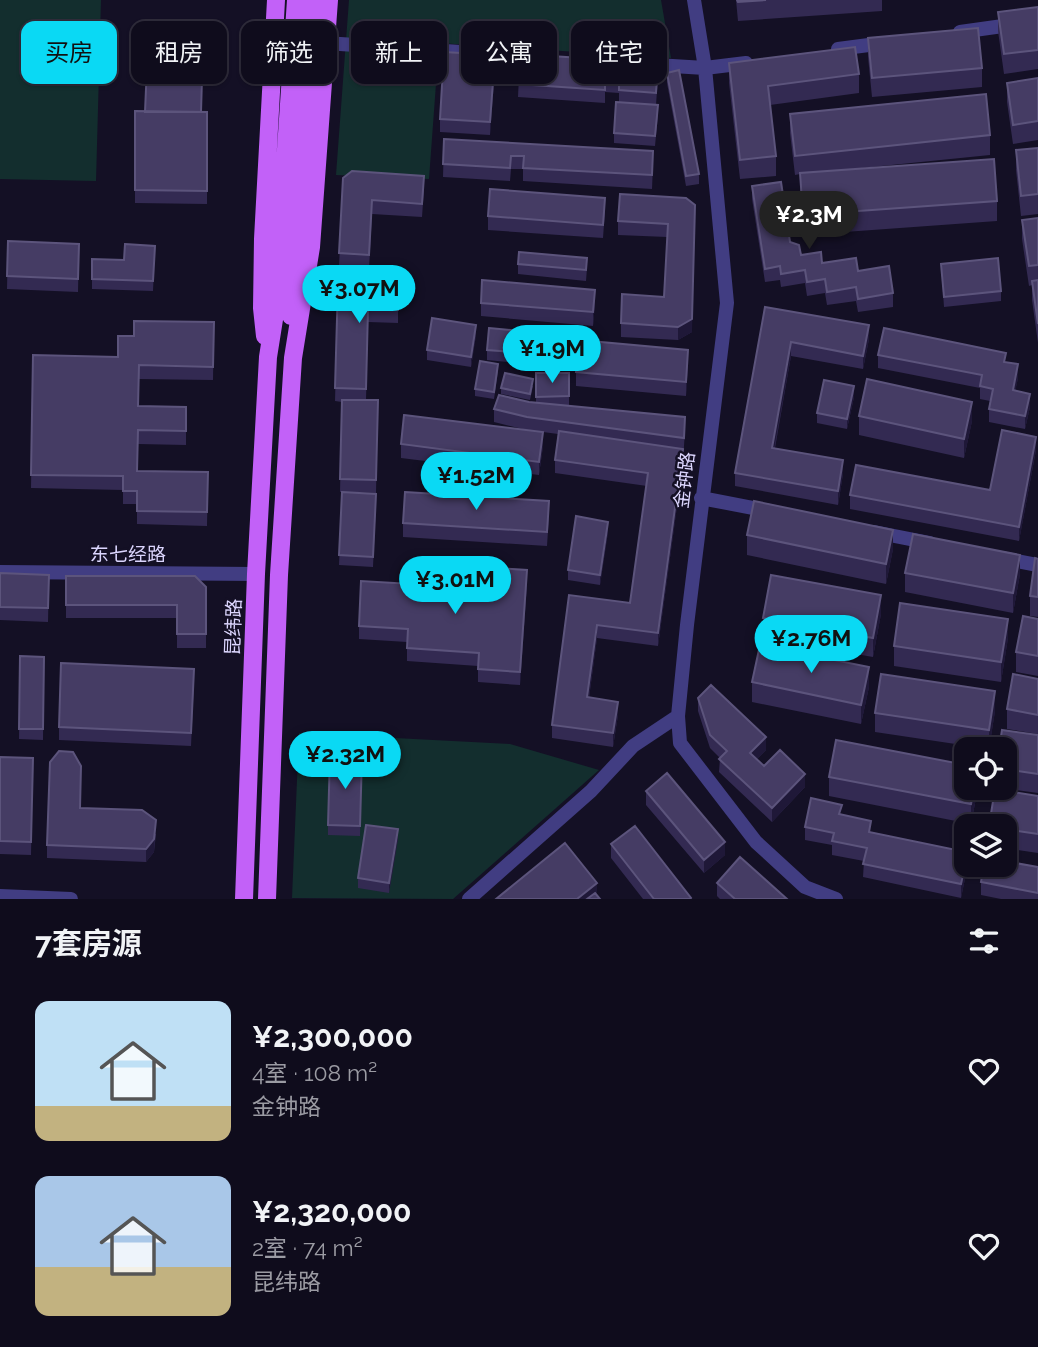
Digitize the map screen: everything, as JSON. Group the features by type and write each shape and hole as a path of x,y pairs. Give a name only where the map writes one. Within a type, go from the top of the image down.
{"main road":[{"path":"268,357 262,308 263,239 276,0"},
{"path":"293,358 286,254 296,0"},
{"path":"268,357 286,254 312,0"},
{"path":"328,21 330,0"},
{"path":"267,899 279,575 293,358 311,247 322,84"},
{"name":"昆纬路","path":"244,899 256,574 268,357"}],"street":[{"name":"金钟路","path":"694,0 705,68 727,303 701,498 678,716 680,743 756,842 805,887 836,899"},
{"path":"948,34 1038,21"},
{"path":"827,51 894,41"},
{"path":"337,44 461,52"},
{"path":"667,66 705,68 759,61"},
{"path":"701,498 782,514"},
{"path":"863,530 944,546"},
{"path":"984,554 1038,565"},
{"name":"东七经路","path":"0,572 256,574"},
{"path":"469,899 591,791 633,746 678,716"},
{"path":"0,896 71,899"}],"green space":[{"path":"0,0 101,0 100,21 21,21 21,84 99,84 96,181 0,179"},
{"path":"349,0 661,0 665,21 571,21 571,52 557,51 557,21 461,21 461,44 447,44 447,21 351,21 351,84 436,84 429,179 336,175"},
{"path":"667,35 671,58 667,58"},
{"path":"299,733 510,744 599,770 453,899 292,898"}],"building":[{"path":"1038,7 1038,50 1004,54 998,12"},
{"path":"978,28 982,68 872,78 868,38"},
{"path":"855,47 859,74 768,86 776,156 740,160 729,63"},
{"path":"447,52 461,53 461,84 493,84 490,122 440,119 442,84 447,84"},
{"path":"557,56 571,57 571,84 605,84 605,90 518,84 557,84"},
{"path":"679,70 699,174 686,176 667,73"},
{"path":"1038,78 1038,121 1013,125 1007,83"},
{"path":"146,84 202,84 201,112 145,112"},
{"path":"619,84 657,84 656,93 619,90"},
{"path":"986,94 990,135 795,156 790,114"},
{"path":"616,102 658,105 655,136 614,133"},
{"path":"135,111 207,112 207,191 135,190"},
{"path":"444,139 653,151 652,175 523,168 524,156 511,156 510,168 443,164"},
{"path":"1038,148 1038,194 1021,196 1016,150"},
{"path":"994,159 997,201 803,215 800,173"},
{"path":"352,171 424,176 422,204 372,200 369,255 339,253 343,178"},
{"path":"781,182 790,242 799,245 801,255 821,252 822,263 856,258 858,271 889,266 893,293 858,299 856,287 827,292 825,279 807,282 805,270 781,274 780,266 765,269 752,186"},
{"path":"490,189 605,198 603,225 488,216"},
{"path":"620,194 686,198 695,205 692,319 678,327 621,323 622,294 664,297 668,224 618,221"},
{"path":"1038,218 1038,265 1029,266 1022,220"},
{"path":"8,241 79,244 78,279 7,276"},
{"path":"125,244 155,246 153,281 92,279 92,259 124,260"},
{"path":"519,252 587,258 586,270 518,264"},
{"path":"998,258 1001,291 944,297 941,264"},
{"path":"345,277 398,279 398,310 368,309 366,389 335,388 338,284"},
{"path":"482,280 595,290 593,312 481,303"},
{"path":"1038,280 1038,324 1032,281"},
{"path":"765,307 869,325 863,356 791,342 772,448 843,460 838,491 735,473"},
{"path":"432,318 476,325 471,357 427,350"},
{"path":"134,321 214,322 213,367 139,365 138,406 186,407 186,431 138,430 137,471 208,472 207,512 137,511 137,491 123,491 123,476 31,475 33,355 118,357 118,336 134,336"},
{"path":"489,328 563,335 562,356 487,350"},
{"path":"884,328 1006,353 1004,362 1018,364 1013,390 1030,394 1025,416 989,409 993,389 980,386 982,375 878,355"},
{"path":"579,340 688,350 686,382 576,372"},
{"path":"480,361 498,364 494,392 475,389"},
{"path":"505,373 533,379 530,394 501,388"},
{"path":"536,373 569,373 569,396 536,397"},
{"path":"867,379 972,402 964,439 859,416"},
{"path":"824,380 854,386 847,419 817,413"},
{"path":"499,395 529,402 685,417 684,438 527,417 494,409"},
{"path":"342,400 378,400 376,480 340,479"},
{"path":"404,415 543,432 539,462 401,444"},
{"path":"1002,430 1036,437 1019,527 850,495 856,465 990,490"},
{"path":"559,431 683,449 658,633 597,625 587,697 618,702 613,733 552,725 569,595 630,603 648,473 555,460"},
{"path":"342,492 376,494 373,557 339,555"},
{"path":"405,492 549,501 547,532 403,523"},
{"path":"754,501 893,530 886,564 747,535"},
{"path":"576,516 608,522 600,575 568,570"},
{"path":"913,534 1020,555 1013,593 905,573"},
{"path":"1035,558 1038,559 1038,597 1030,596"},
{"path":"482,567 527,570 520,672 478,669 479,653 407,648 408,629 359,626 361,581 480,588"},
{"path":"0,573 49,575 48,608 0,607"},
{"path":"771,575 881,595 873,638 763,618"},
{"path":"66,576 195,576 206,587 206,634 177,634 177,605 66,605"},
{"path":"900,603 1008,619 1001,662 894,646"},
{"path":"1023,616 1038,619 1038,656 1016,652"},
{"path":"760,645 869,667 861,705 752,682"},
{"path":"20,656 44,657 43,729 19,729"},
{"path":"61,663 194,669 191,733 59,727"},
{"path":"881,674 995,691 989,730 875,713"},
{"path":"1013,674 1038,679 1038,715 1007,709"},
{"path":"711,685 766,737 750,753 764,766 780,750 805,774 772,808 719,759 727,751 710,735 698,698"},
{"path":"1002,730 1038,735 1038,774 1017,771 1017,737 1001,737"},
{"path":"836,740 954,763 954,800 972,800 971,804 829,777"},
{"path":"59,751 73,752 81,766 80,808 142,810 156,820 154,839 146,849 47,845 50,762"},
{"path":"330,755 362,756 360,826 328,825"},
{"path":"0,757 33,758 31,842 0,841"},
{"path":"667,773 725,842 704,860 646,791"},
{"path":"1017,793 1038,796 1038,834 1017,831 1017,814 991,814 993,800 1017,800"},
{"path":"811,798 842,805 839,814 871,821 869,832 954,850 954,877 963,877 961,884 863,864 867,848 832,841 834,833 805,827"},
{"path":"366,825 398,829 389,883 358,878"},
{"path":"635,826 690,899 654,899 611,844"},
{"path":"565,843 597,883 577,899 496,899"},
{"path":"740,857 787,899 735,899 717,883"},
{"path":"1017,863 1038,867 1038,893 981,882 982,877 1017,877"},
{"path":"595,893 600,899 587,899"}]}
